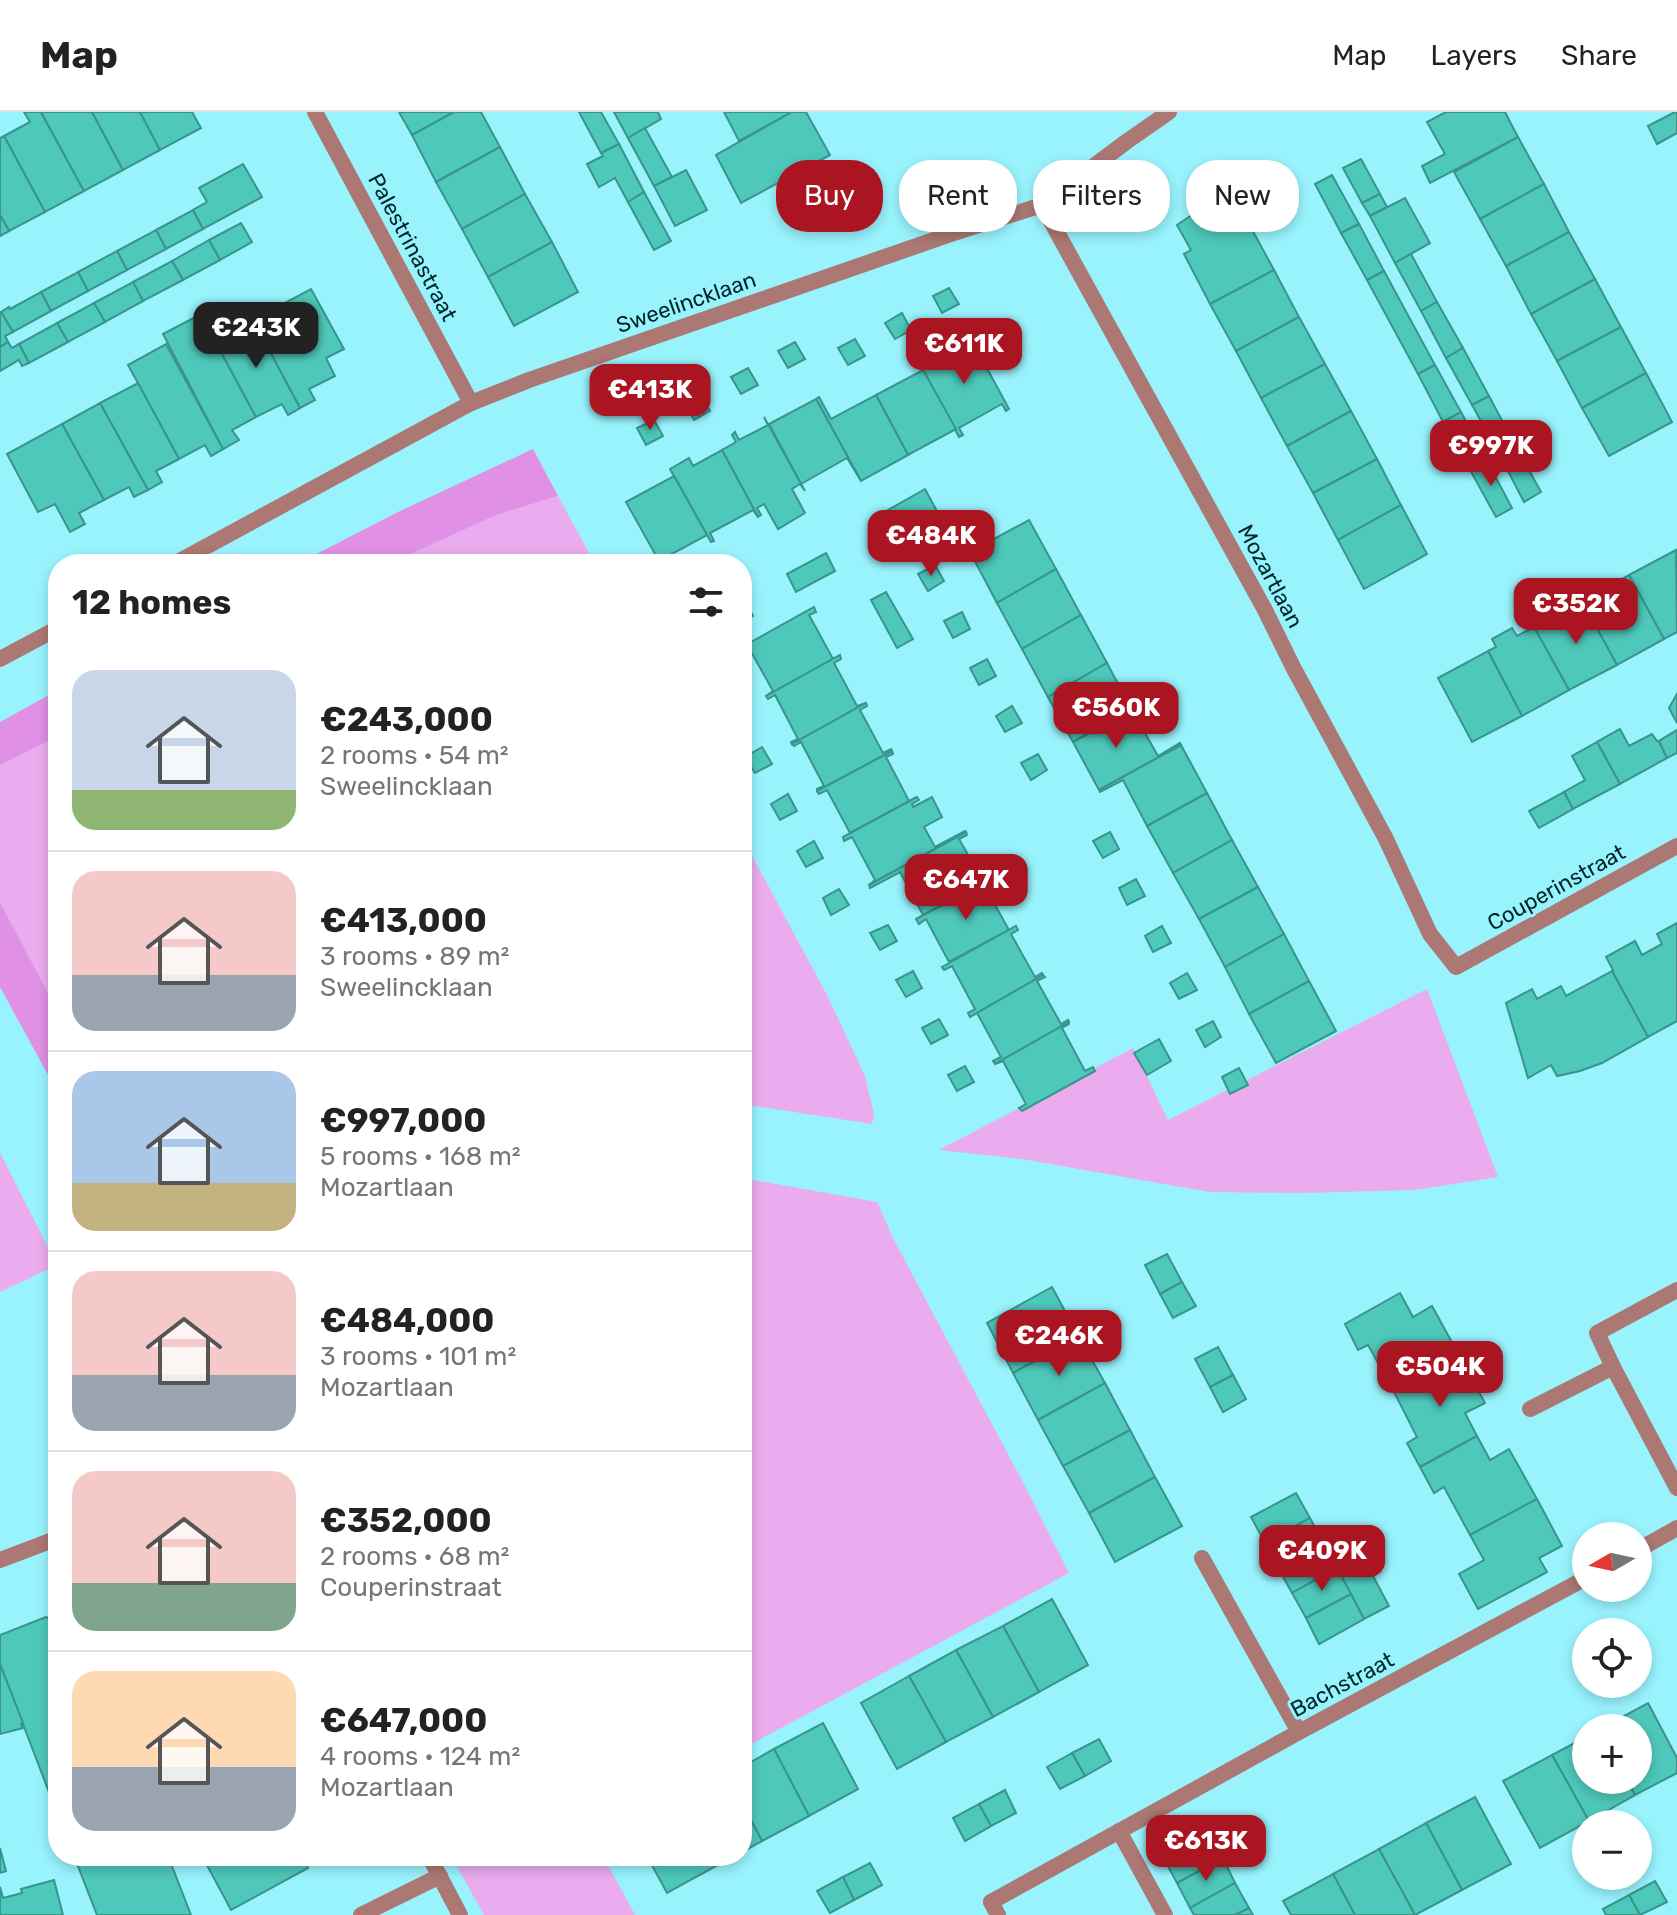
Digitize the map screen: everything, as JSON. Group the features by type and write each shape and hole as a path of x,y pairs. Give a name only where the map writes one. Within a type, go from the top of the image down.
{"street":[{"name":"Palestrinastraat","path":"315,112 471,403"},
{"name":"Sweelincklaan","path":"1102,160 1169,112"},
{"name":"Sweelincklaan","path":"192,554 471,403 673,330 1033,208"},
{"name":"Mozartlaan","path":"1057,232 1265,610 1386,839 1430,934 1456,967"},
{"path":"0,659 48,633"},
{"name":"Couperinstraat","path":"1456,967 1677,846"},
{"path":"1677,1290 1597,1333 1677,1488"},
{"path":"1530,1409 1613,1367"},
{"path":"1652,1542 1677,1528"},
{"path":"0,1560 48,1542"},
{"path":"1202,1558 1299,1732"},
{"name":"Bachstraat","path":"995,1909 1119,1831 1572,1586"},
{"path":"1119,1831 1165,1915"},
{"path":"434,1866 460,1915"},
{"path":"361,1915 440,1876"}],"shaded area":[{"path":"533,449 558,496 496,515 411,554 316,554"},
{"path":"558,496 590,554 411,554 496,515"},
{"path":"48,696 48,741 0,765 0,722"},
{"path":"48,741 48,993 0,902 0,765"},
{"path":"752,856 828,997 865,1076 874,1114 872,1124 752,1106"},
{"path":"0,902 48,993 48,1075 0,987"},
{"path":"1427,989 1498,1177 1415,1190 1209,1192 1022,1159 939,1150 1133,1048 1168,1120"},
{"path":"0,1153 48,1247 48,1269 0,1292"},
{"path":"752,1180 877,1202 1069,1573 752,1744"},
{"path":"457,1866 608,1866 635,1915 484,1915"}],"building":[{"path":"24,112 41,112 84,191 45,212 4,136 30,122"},
{"path":"41,112 92,112 123,170 84,191"},
{"path":"92,112 140,112 160,150 123,170"},
{"path":"140,112 192,112 201,128 160,150"},
{"path":"399,112 454,112 412,135"},
{"path":"454,112 481,112 500,147 436,182 412,135"},
{"path":"579,112 601,112 619,144 601,153"},
{"path":"614,112 658,112 661,119 628,138"},
{"path":"724,112 792,112 739,141"},
{"path":"792,112 806,112 830,155 821,160 776,160 776,184 741,203 716,155"},
{"path":"1446,112 1505,112 1518,137 1430,183 1422,166 1445,154 1427,122"},
{"path":"1675,112 1677,133 1657,144 1648,126"},
{"path":"645,128 672,177 654,186 628,138"},
{"path":"4,136 45,212 9,231 0,215 0,138"},
{"path":"1518,137 1544,184 1480,219 1454,172"},
{"path":"619,144 644,192 628,202 615,178 599,187 587,164"},
{"path":"500,147 525,194 462,229 436,182"},
{"path":"1361,159 1380,194 1362,203 1343,168"},
{"path":"243,164 262,197 203,229 193,210 207,202 199,188"},
{"path":"686,170 707,210 675,226 654,186"},
{"path":"1332,175 1359,224 1341,233 1315,184"},
{"path":"1544,184 1569,232 1506,266 1480,219"},
{"path":"644,192 671,241 654,250 628,202"},
{"path":"525,194 552,242 488,277 462,229"},
{"path":"1380,194 1387,207 1370,216 1362,203"},
{"path":"1405,198 1430,243 1395,263 1370,216"},
{"path":"193,210 203,229 166,249 156,230"},
{"path":"0,215 9,231 0,236"},
{"path":"1186,219 1186,232 1253,232 1274,270 1210,304 1184,254 1191,250 1177,225"},
{"path":"241,223 252,242 220,260 209,240"},
{"path":"1359,224 1384,271 1367,280 1341,233"},
{"path":"156,230 166,249 127,270 117,251"},
{"path":"1569,232 1595,279 1531,314 1506,266"},
{"path":"209,240 220,260 183,280 172,261"},
{"path":"552,242 578,292 514,326 488,277"},
{"path":"117,251 127,270 88,291 78,272"},
{"path":"1411,254 1437,302 1421,311 1395,263"},
{"path":"172,261 183,280 143,301 133,282"},
{"path":"1274,270 1299,317 1236,351 1210,304"},
{"path":"1384,271 1435,365 1418,374 1367,280"},
{"path":"78,272 88,291 51,311 41,292"},
{"path":"1595,279 1621,327 1557,361 1531,314"},
{"path":"133,282 143,301 105,322 94,303"},
{"path":"949,288 959,304 942,313 933,296"},
{"path":"311,289 344,349 326,358 335,376 309,389 315,400 300,408 253,320"},
{"path":"41,292 51,311 13,332 1,312"},
{"path":"1437,302 1463,348 1446,358 1421,311"},
{"path":"94,303 105,322 68,342 57,323"},
{"path":"0,312 13,332 5,336 8,342 0,347"},
{"path":"902,313 911,330 895,339 885,323"},
{"path":"199,315 256,417 232,430 239,440 223,449 163,334"},
{"path":"1299,317 1325,364 1261,398 1236,351"},
{"path":"253,320 300,408 288,415 282,404 256,417 215,341"},
{"path":"57,323 68,342 29,363 19,344"},
{"path":"1621,327 1646,373 1582,408 1557,361"},
{"path":"969,335 1009,409 1006,411 1002,404 959,428 963,435 959,437 919,362 922,360 926,368 969,345 965,337"},
{"path":"855,339 865,356 848,365 838,348"},
{"path":"8,342 12,348 19,344 29,363 22,366 19,360 0,371 0,347"},
{"path":"795,342 805,359 788,368 778,351"},
{"path":"166,344 223,449 211,456 205,445 179,459 128,365"},
{"path":"1463,348 1489,396 1472,405 1446,358"},
{"path":"1325,364 1351,411 1287,446 1261,398"},
{"path":"1435,365 1461,412 1443,422 1418,374"},
{"path":"748,368 758,385 741,394 731,377"},
{"path":"923,370 956,429 908,455 876,395"},
{"path":"1646,373 1672,422 1609,456 1582,408"},
{"path":"138,383 179,459 156,471 162,482 148,490 100,403"},
{"path":"700,394 710,411 694,420 685,403"},
{"path":"876,395 908,455 861,481 816,399 819,397 831,419"},
{"path":"1489,396 1514,443 1498,452 1472,405"},
{"path":"816,399 861,481 847,458 801,484 769,424"},
{"path":"100,403 148,490 134,497 129,487 104,500 62,424"},
{"path":"1351,411 1377,459 1313,493 1287,446"},
{"path":"1461,412 1486,459 1469,468 1443,422"},
{"path":"764,417 805,491 800,484 792,489 805,513 778,529 764,504 757,508 761,515 758,517 722,450 736,442 732,435 735,432 739,440 768,425"},
{"path":"654,420 663,436 646,445 637,428"},
{"path":"62,424 104,500 79,513 85,524 70,532 55,504 38,512 7,454"},
{"path":"1514,443 1541,492 1524,502 1498,452"},
{"path":"722,450 758,517 753,510 710,533 714,541 711,542 670,469 689,458 693,466"},
{"path":"1377,459 1401,505 1338,540 1313,493"},
{"path":"1486,459 1512,508 1496,517 1469,468"},
{"path":"674,476 707,535 672,554 655,554 626,502"},
{"path":"925,489 945,526 900,551 881,514"},
{"path":"1401,505 1427,554 1364,589 1338,540"},
{"path":"1029,520 1056,569 997,603 970,552"},
{"path":"1676,550 1677,632 1664,639 1629,575"},
{"path":"826,553 835,571 796,592 787,574"},
{"path":"935,565 944,581 928,591 918,574"},
{"path":"1056,569 1081,615 1022,649 997,603"},
{"path":"1629,575 1664,639 1617,665 1582,601"},
{"path":"886,592 913,639 897,648 871,600"},
{"path":"1582,601 1617,665 1569,690 1534,627"},
{"path":"814,607 816,612 809,615 833,659 766,696 773,691 752,653 752,641"},
{"path":"962,612 970,629 953,638 944,621"},
{"path":"1081,615 1107,663 1048,697 1022,649"},
{"path":"1534,627 1569,690 1522,716 1488,651 1496,647 1492,639 1512,628 1517,636"},
{"path":"1488,651 1522,716 1472,742 1438,678"},
{"path":"840,655 841,659 834,663 857,706 866,703 792,744 798,739 775,695 768,699 766,696"},
{"path":"987,659 996,676 979,685 970,668"},
{"path":"1107,663 1132,710 1073,742 1048,697"},
{"path":"1677,694 1677,723 1669,708"},
{"path":"866,703 867,706 860,710 883,753 892,751 817,791 824,786 801,742 792,744"},
{"path":"1012,706 1022,723 1005,732 996,716"},
{"path":"1132,710 1158,756 1181,745 1099,790 1073,742"},
{"path":"1620,729 1629,746 1652,734 1667,758 1620,784 1597,742"},
{"path":"1677,730 1677,753 1667,758 1659,741"},
{"path":"1597,742 1620,784 1573,809 1564,792 1585,780 1572,756"},
{"path":"1181,745 1207,793 1147,826 1123,780 1100,792 1099,790"},
{"path":"762,747 772,764 755,773 752,753"},
{"path":"892,751 893,754 886,757 909,801 917,797 850,833 827,790 819,794 817,791"},
{"path":"1038,754 1047,770 1031,780 1021,763"},
{"path":"1564,792 1573,809 1539,828 1529,811"},
{"path":"1207,793 1232,840 1173,873 1147,826"},
{"path":"788,794 797,811 780,820 771,804"},
{"path":"917,797 919,800 912,804 913,807 932,797 942,817 924,827 935,847 966,832 869,885 875,880 852,837 844,841 843,837"},
{"path":"966,832 967,835 959,839 984,883 923,915 900,872 870,888 869,885"},
{"path":"1110,832 1119,849 1103,858 1093,841"},
{"path":"1232,840 1258,887 1199,919 1173,873"},
{"path":"814,841 823,858 806,867 797,851"},
{"path":"991,879 993,883 985,887 1009,930 949,962 926,919 919,924 916,919"},
{"path":"1136,879 1145,896 1127,905 1119,888"},
{"path":"1258,887 1284,934 1225,967 1199,919"},
{"path":"839,889 849,905 831,915 823,898"},
{"path":"1677,923 1677,1021 1648,1037 1606,957 1635,941 1642,955 1662,944 1657,934"},
{"path":"888,925 897,941 880,950 870,933"},
{"path":"1016,926 1018,930 1011,934 1035,977 1043,975 970,1017 968,1013 975,1009 952,966 944,970 942,967"},
{"path":"1162,926 1171,943 1153,952 1145,936"},
{"path":"1284,934 1309,981 1249,1014 1225,967"},
{"path":"913,971 922,988 906,997 896,980"},
{"path":"1612,971 1648,1037 1602,1063 1580,1071 1557,1076 1551,1065 1528,1078 1506,1003 1532,989 1537,999 1561,986 1566,996"},
{"path":"1187,973 1197,990 1179,999 1170,983"},
{"path":"1043,975 1045,977 1037,981 1061,1024 1069,1022 995,1064 993,1061 1001,1057 977,1013"},
{"path":"1309,981 1336,1031 1276,1063 1249,1014"},
{"path":"939,1019 948,1035 931,1044 922,1028"},
{"path":"1213,1021 1221,1037 1205,1047 1196,1030"},
{"path":"1069,1022 1062,1028 1085,1071 1093,1067 1095,1071 1022,1111 1019,1108 1026,1104 1003,1061 995,1064"},
{"path":"1159,1039 1171,1061 1147,1075 1134,1053"},
{"path":"965,1066 974,1082 957,1091 948,1075"},
{"path":"1239,1068 1248,1085 1230,1094 1222,1077"},
{"path":"1167,1254 1182,1282 1160,1294 1145,1265"},
{"path":"1182,1282 1196,1306 1173,1318 1160,1294"},
{"path":"1052,1287 1079,1337 1013,1373 987,1323"},
{"path":"1400,1293 1413,1317 1432,1306 1459,1355 1393,1390 1368,1345 1358,1350 1345,1324"},
{"path":"1079,1337 1105,1383 1038,1420 1013,1373"},
{"path":"1218,1347 1233,1375 1210,1387 1195,1359"},
{"path":"1459,1355 1485,1403 1465,1413 1477,1436 1420,1467 1407,1443 1417,1437 1393,1390"},
{"path":"1233,1375 1246,1399 1223,1412 1210,1387"},
{"path":"1105,1383 1130,1430 1063,1466 1038,1420"},
{"path":"1130,1430 1155,1477 1089,1513 1063,1466"},
{"path":"1477,1436 1490,1460 1509,1449 1537,1499 1470,1535 1444,1487 1434,1493 1420,1467"},
{"path":"1155,1477 1182,1526 1115,1562 1089,1513"},
{"path":"1296,1493 1310,1518 1265,1543 1251,1517"},
{"path":"1537,1499 1562,1546 1539,1558 1547,1572 1478,1609 1459,1574 1484,1560 1470,1535"},
{"path":"1310,1518 1324,1544 1278,1568 1265,1543"},
{"path":"1324,1544 1337,1568 1292,1593 1278,1568"},
{"path":"1363,1557 1389,1606 1364,1619 1338,1570"},
{"path":"1337,1568 1351,1594 1306,1618 1292,1593"},
{"path":"1351,1594 1364,1619 1319,1644 1306,1618"},
{"path":"1052,1599 1088,1665 1039,1692 1003,1626"},
{"path":"47,1618 48,1790 0,1664 0,1635"},
{"path":"1003,1626 1039,1692 993,1717 956,1650"},
{"path":"956,1650 993,1717 946,1742 909,1676"},
{"path":"0,1664 23,1728 0,1734"},
{"path":"909,1676 946,1742 897,1769 861,1703"},
{"path":"1648,1703 1677,1758 1677,1773 1652,1786 1652,1714 1628,1714"},
{"path":"823,1723 858,1789 809,1816 774,1749"},
{"path":"1099,1739 1111,1761 1085,1776 1072,1753"},
{"path":"1572,1744 1572,1791 1552,1755"},
{"path":"774,1749 809,1816 762,1841 752,1822 752,1761"},
{"path":"1072,1753 1085,1776 1060,1789 1047,1767"},
{"path":"1552,1755 1583,1810 1572,1810 1572,1830 1540,1848 1503,1781"},
{"path":"1005,1790 1016,1813 991,1826 979,1804"},
{"path":"1574,1794 1635,1795 1608,1810 1583,1810"},
{"path":"1475,1797 1511,1864 1462,1890 1426,1823"},
{"path":"979,1804 991,1826 965,1841 953,1818"},
{"path":"752,1822 762,1841 752,1846"},
{"path":"1426,1823 1462,1890 1415,1915 1379,1849"},
{"path":"1209,1834 1223,1858 1177,1883 1164,1859"},
{"path":"0,1848 6,1871 0,1873"},
{"path":"1379,1849 1415,1915 1355,1915 1333,1874"},
{"path":"1223,1858 1235,1883 1190,1908 1177,1883"},
{"path":"870,1863 882,1885 854,1900 843,1877"},
{"path":"78,1866 172,1866 191,1915 97,1915"},
{"path":"207,1866 307,1866 308,1868 231,1910"},
{"path":"652,1866 716,1866 667,1893"},
{"path":"1333,1874 1355,1915 1291,1915 1283,1901"},
{"path":"843,1877 854,1900 830,1913 817,1891"},
{"path":"54,1880 63,1915 0,1915 0,1887 3,1898 22,1893 21,1889"},
{"path":"1655,1881 1667,1902 1640,1915 1629,1895 1638,1890 1652,1890"},
{"path":"1235,1883 1249,1908 1235,1915 1194,1915 1190,1908"},
{"path":"1629,1895 1640,1915 1606,1915 1603,1909"},
{"path":"1249,1908 1253,1915 1235,1915"}]}
